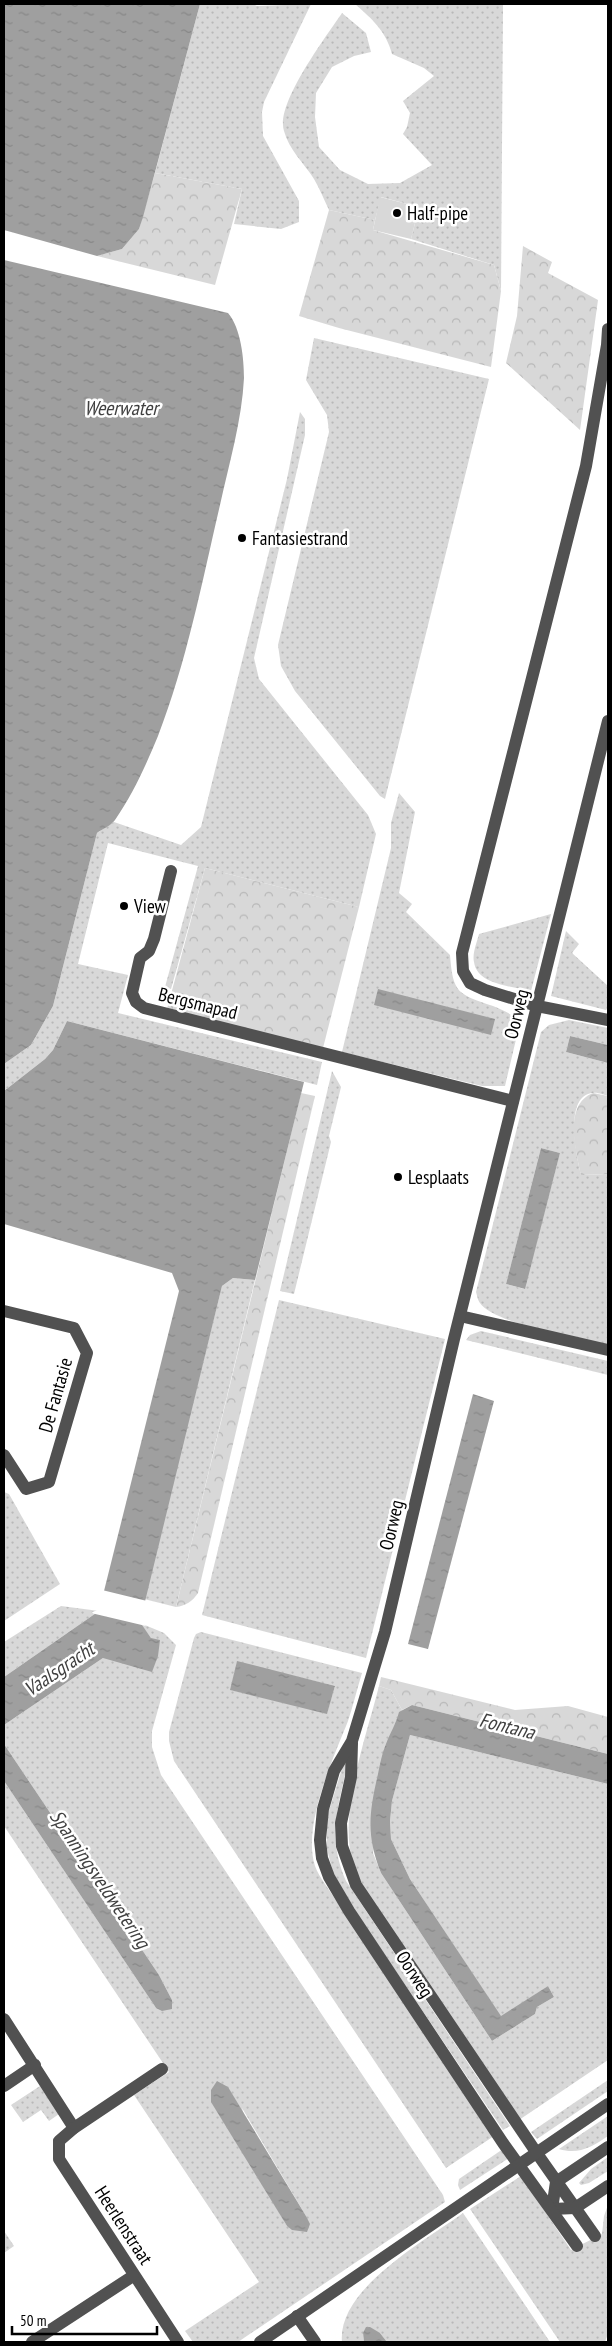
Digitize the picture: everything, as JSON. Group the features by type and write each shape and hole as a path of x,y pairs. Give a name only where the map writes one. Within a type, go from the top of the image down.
{"street":[{"path":"608,329 607,345 586,466 462,953 463,971 470,983 484,990 537,1006 608,1020"},
{"name":"Oorweg","path":"577,2246 518,2164 329,1877 322,1858 320,1840 323,1809 334,1771 352,1741 385,1632 460,1316 608,721"},
{"name":"Bergsmapad","path":"171,871 154,940 149,951 140,958 132,993 136,1002 144,1008 513,1101"},
{"name":"De Fantasie","path":"4,1311 74,1328 87,1352 49,1482 26,1489 9,1473 4,1455"},
{"path":"460,1316 608,1350"},
{"name":"Oorweg","path":"352,1741 351,1777 342,1831 342,1846 347,1865 356,1885 594,2236"},
{"path":"4,2018 74,2128"},
{"path":"4,2086 34,2065"},
{"name":"Heerlenstraat","path":"162,2069 59,2140 59,2159 133,2276 178,2342"},
{"path":"260,2342 608,2104"},
{"path":"608,2147 556,2182 552,2209 575,2208 608,2186"},
{"path":"32,2342 133,2276"},
{"path":"297,2316 315,2342"}],"green space":[{"path":"200,4 253,4 257,6 311,4 264,102 262,112 263,136 299,201 299,222 281,229 234,224 242,189 155,173"},
{"path":"355,4 503,4 501,291 494,265 411,239 419,207 381,197 375,220 329,210 314,179 289,144 284,131 283,119 287,105 294,88 314,54 342,13 366,33 371,52 354,56 332,67 316,93 315,117 319,147 340,170 368,184 400,183 432,165 403,134 407,127 410,113 403,101 434,76 424,68 392,54 382,32 373,20"},
{"path":"155,173 242,189 215,285 97,256 122,249 139,229"},
{"name":"Half-pipe","path":"380,197 419,207 411,239 373,230"},
{"path":"329,210 375,220 373,230 494,265 501,291 491,367 299,316"},
{"path":"523,246 552,262 548,273 598,300 580,430 506,363 517,316"},
{"path":"314,338 489,379 385,799 380,796 295,691 281,666 278,645 329,432 327,415 306,380"},
{"path":"300,412 305,419 305,435 254,658 259,679 368,815 376,834 359,907 205,868 171,989 165,987 198,866 108,843 78,964 128,975 118,1013 322,1062 317,1085 67,1021 53,1050 45,1059 4,1091 4,1064 31,1045 53,1006 97,833 114,822 181,845 201,827 287,479"},
{"path":"399,793 415,812 399,893 412,904 406,912 450,955 453,978 459,991 501,1009 514,1017 518,1031 505,1086 482,1086 342,1052 391,848 391,823"},
{"path":"205,868 359,907 323,1048 167,1009"},
{"path":"551,914 531,991 505,986 488,980 477,970 474,955 479,934"},
{"path":"566,931 579,944 572,953 608,986 608,1008 606,1010 551,996"},
{"path":"569,1020 608,1028 608,1045 570,1036 566,1052 608,1063 608,1096 595,1093 584,1096 578,1104 574,1128 581,1175 608,1174 608,1345 539,1329 502,1317 488,1310 480,1303 476,1292 541,1032 549,1025","holes":["541,1148 560,1153 524,1289 506,1284"]},
{"path":"332,1071 341,1087 329,1136 331,1142 294,1294 280,1291"},
{"path":"301,1093 315,1096 198,1593 188,1603 176,1607"},
{"path":"593,1093 608,1096 608,1174 581,1175 575,1141 575,1118 578,1107 584,1099"},
{"path":"233,1278 255,1280 176,1607 144,1599 222,1286"},
{"path":"279,1300 445,1339 366,1658 202,1615"},
{"path":"481,1331 608,1361 608,1375 466,1340 470,1335"},
{"path":"4,1492 9,1494 60,1584 4,1621"},
{"path":"61,1606 99,1611 4,1677 4,1642"},
{"path":"140,1623 164,1633 176,1645 152,1731 152,1747 161,1775 443,2195 445,2202 238,2342 193,2342 185,2331 259,2282 134,2095 169,2072 4,1826 4,1781 156,2008 172,2000 159,1975 4,1744 4,1725 103,1658 151,1638","holes":["242,2108 306,2216 287,2226 264,2186"]},
{"path":"201,1632 362,1673 348,1721 321,1793 313,1832 312,1850 315,1866 322,1879 494,2136 446,2168 174,1761 169,1741 169,1732 196,1634","holes":["237,1662 335,1686 327,1713 231,1690"]},
{"path":"381,1677 515,1710 568,1706 608,1717 608,1754 412,1705 402,1710 391,1690 379,1686"},
{"path":"379,1686 391,1690 402,1710 397,1723 373,1853 381,1873 492,2041 535,2014 537,2007 554,1997 548,1986 501,2017 410,1879 391,1839 390,1821 392,1801 410,1735 608,1784 608,2060 519,2120 370,1897 359,1879 353,1864 349,1840 352,1796 356,1772"},
{"path":"349,1758 336,1820 337,1849 346,1881 510,2126 503,2130 360,1918 333,1873 327,1849 327,1817 345,1759"},
{"path":"608,2080 608,2091 537,2139 531,2132"},
{"path":"40,2086 59,2114 49,2121 41,2110 23,2122 11,2105"},
{"path":"608,2116 608,2136 585,2149 566,2151 559,2149"},
{"path":"503,2149 509,2158 460,2190 458,2185 459,2179"},
{"path":"608,2157 608,2171 589,2183 581,2185 579,2183 591,2169"},
{"path":"521,2176 571,2250 602,2234 604,2216 608,2205 608,2333 605,2342 560,2342 470,2209"},
{"path":"463,2213 550,2342 387,2342 380,2333 363,2333 364,2342 342,2342 344,2322 353,2303 368,2285 407,2252"},
{"path":"4,2231 14,2246 4,2253"}],"water":[{"path":"4,4 200,4 143,217 139,229 122,249 97,256 4,230"},
{"name":"Weerwater","path":"4,260 228,313 239,335 244,378 241,410 231,458 193,621 168,708 149,758 128,800 113,822 97,833 53,1006 31,1045 4,1064"},
{"path":"378,989 495,1019 491,1035 374,1005"},
{"name":"Vaalsgracht","path":"67,1021 304,1082 255,1280 233,1278 222,1286 140,1622 151,1638 160,1640 158,1656 152,1672 103,1658 4,1725 4,1677 99,1611 179,1291 172,1273 4,1224 4,1091 45,1059 53,1050"},
{"path":"570,1036 608,1045 608,1063 566,1052"},
{"path":"541,1148 560,1153 525,1289 506,1284"},
{"path":"473,1394 494,1401 428,1649 408,1644"},
{"path":"237,1661 335,1686 327,1714 230,1690"},
{"path":"412,1705 608,1754 608,1784 410,1735 392,1801 390,1821 391,1839 410,1879 501,2016 548,1986 554,1997 537,2007 535,2014 492,2041 381,1873 373,1847 371,1812 382,1755 399,1712"},
{"path":"4,1744 159,1975 172,2000 172,2009 162,2011 156,2008 4,1781"},
{"path":"217,2081 228,2087 306,2216 310,2224 307,2232 292,2230 287,2226 211,2102 211,2090"},
{"path":"366,2327 370,2327 380,2333 387,2342 364,2342 363,2333"}],"pier":[{"path":"102,1590 147,1601 142,1622 146,1626 91,1613 97,1610"}],"place":[{"name":"Half-pipe","path":"397,213"},
{"name":"Fantasiestrand","path":"242,538"},
{"name":"View","path":"124,906"},
{"name":"Lesplaats","path":"398,1177"}],"water label":[{"name":"Fontana","path":"507,1726"},
{"name":"Spanningsveldwetering","path":"100,1879"}]}
